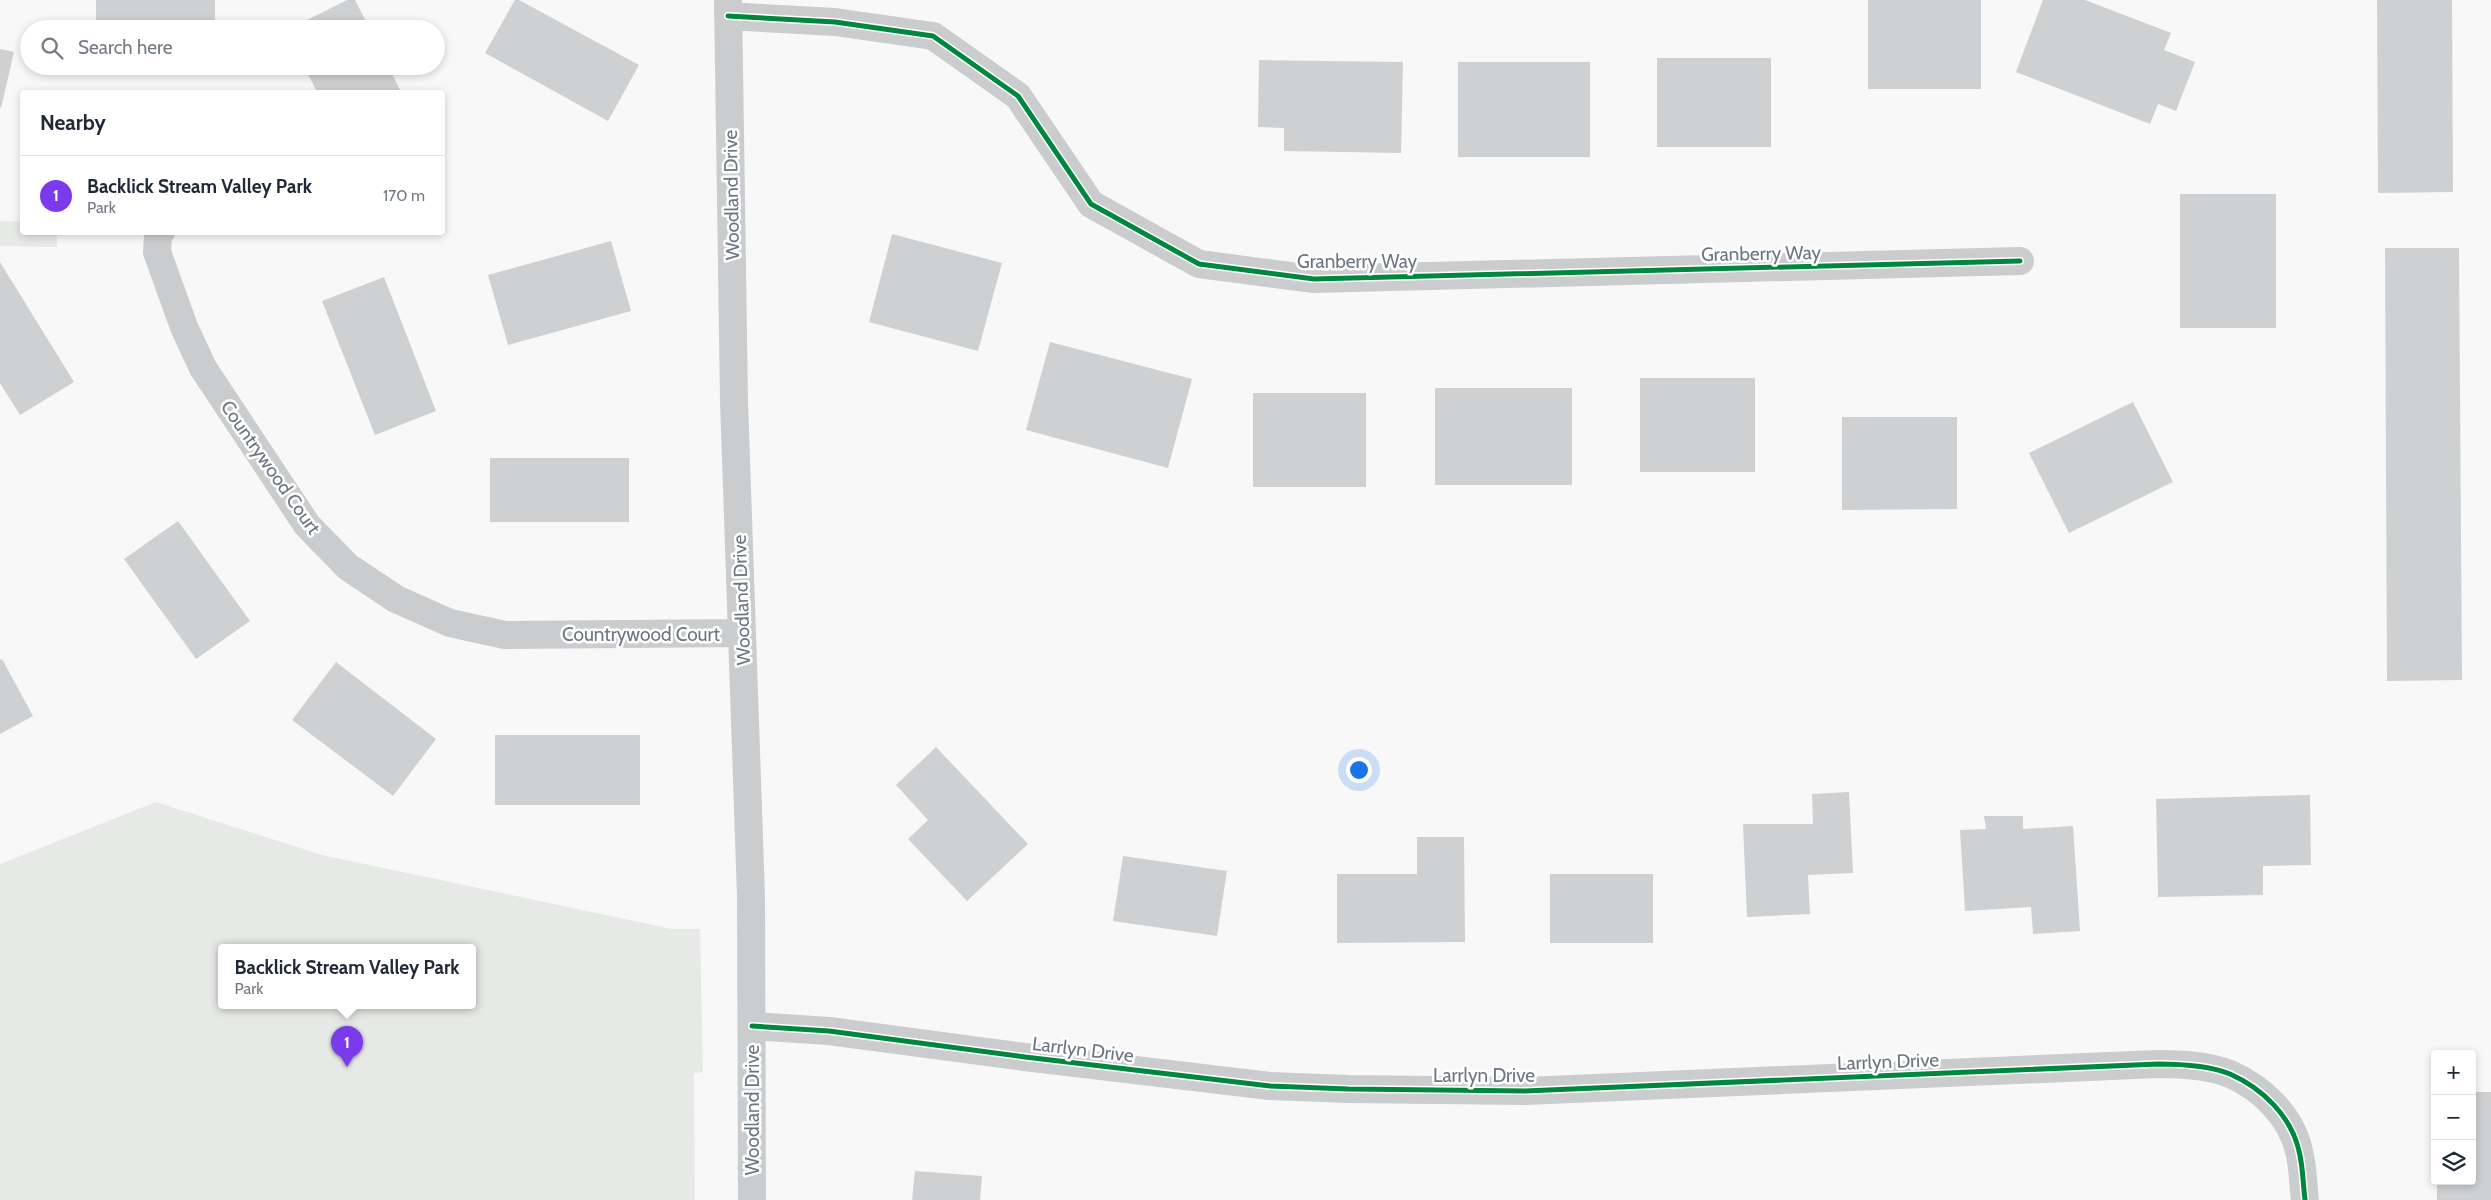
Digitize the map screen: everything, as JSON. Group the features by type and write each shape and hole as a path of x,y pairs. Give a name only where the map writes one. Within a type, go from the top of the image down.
{"street":[{"name":"Granberry Way","path":"728,8 933,36 1018,96 1091,204 1199,264 1314,279 2020,262"},
{"name":"Woodland Drive","path":"728,8 734,391 751,896 752,1200"},
{"name":"Countrywood Court","path":"159,235 157,252 184,327 203,368 307,525 348,567 396,599 450,623 504,635 742,633"},
{"name":"Larrlyn Drive","path":"752,1026 829,1031 1025,1058 1270,1086 1348,1089 1525,1092 2187,1064 2229,1074 2261,1092 2285,1118 2299,1150 2305,1200"}],"shaded area":[{"path":"0,221 20,222 20,235 57,235 57,247 0,246"},
{"path":"156,802 322,855 672,929 700,929 703,1072 694,1073 695,1200 0,1200 0,864"}],"building":[{"path":"96,0 215,0 215,20 96,20"},
{"path":"347,0 355,0 365,20 307,20"},
{"path":"515,0 519,0 639,65 608,121 485,53"},
{"path":"1868,0 1981,0 1981,89 1868,89"},
{"path":"2043,0 2085,0 2171,33 2164,50 2195,62 2176,111 2158,104 2150,124 2016,72"},
{"path":"2377,0 2452,0 2453,192 2378,193"},
{"path":"0,49 14,52 1,108 0,107"},
{"path":"1657,58 1771,58 1771,147 1657,147"},
{"path":"1259,60 1403,62 1401,153 1284,151 1284,128 1258,127"},
{"path":"1458,62 1590,62 1590,157 1458,157"},
{"path":"308,75 392,75 400,90 316,90"},
{"path":"2180,194 2276,194 2276,328 2180,328"},
{"path":"892,234 1002,263 978,351 869,322"},
{"path":"611,241 631,311 508,345 488,275"},
{"path":"2385,248 2459,248 2462,680 2387,681"},
{"path":"0,262 74,382 20,415 0,383"},
{"path":"384,277 436,411 375,435 322,301"},
{"path":"1050,342 1192,379 1168,468 1026,430"},
{"path":"1640,378 1755,378 1755,472 1640,472"},
{"path":"1435,388 1572,388 1572,485 1435,485"},
{"path":"1253,393 1366,393 1366,487 1253,487"},
{"path":"2133,402 2173,482 2069,533 2029,453"},
{"path":"1842,417 1957,417 1957,509 1842,510"},
{"path":"490,458 629,458 629,522 490,522"},
{"path":"178,521 250,621 196,659 124,559"},
{"path":"2,659 33,716 0,734 0,660"},
{"path":"336,662 436,739 393,796 292,720"},
{"path":"495,735 640,735 640,805 495,805"},
{"path":"936,747 1028,844 967,901 908,839 928,820 896,785"},
{"path":"1849,792 1853,873 1808,875 1810,914 1747,917 1743,824 1813,824 1812,794"},
{"path":"2310,795 2311,865 2263,866 2263,895 2158,897 2156,799"},
{"path":"1984,816 2023,816 2023,829 2073,826 2080,931 2033,934 2031,907 1965,911 1960,830 1986,829"},
{"path":"1417,837 1464,837 1465,942 1337,943 1337,874 1417,874"},
{"path":"1123,856 1227,871 1217,936 1113,921"},
{"path":"1550,874 1653,874 1653,943 1550,943"},
{"path":"2476,1092 2491,1092 2491,1200 2437,1200 2437,1185 2476,1185"},
{"path":"915,1171 982,1176 980,1200 912,1200"}],"cycle path":[{"path":"728,16 835,22 933,36 1018,96 1091,204 1199,264 1314,279 2020,261"},
{"path":"752,1026 829,1031 1025,1057 1270,1086 1348,1089 1525,1091 2158,1064 2194,1066 2230,1074 2253,1087 2274,1105 2295,1138 2302,1169 2305,1200"}],"place":[{"name":"Backlick Stream Valley Park","path":"347,1067"}]}
